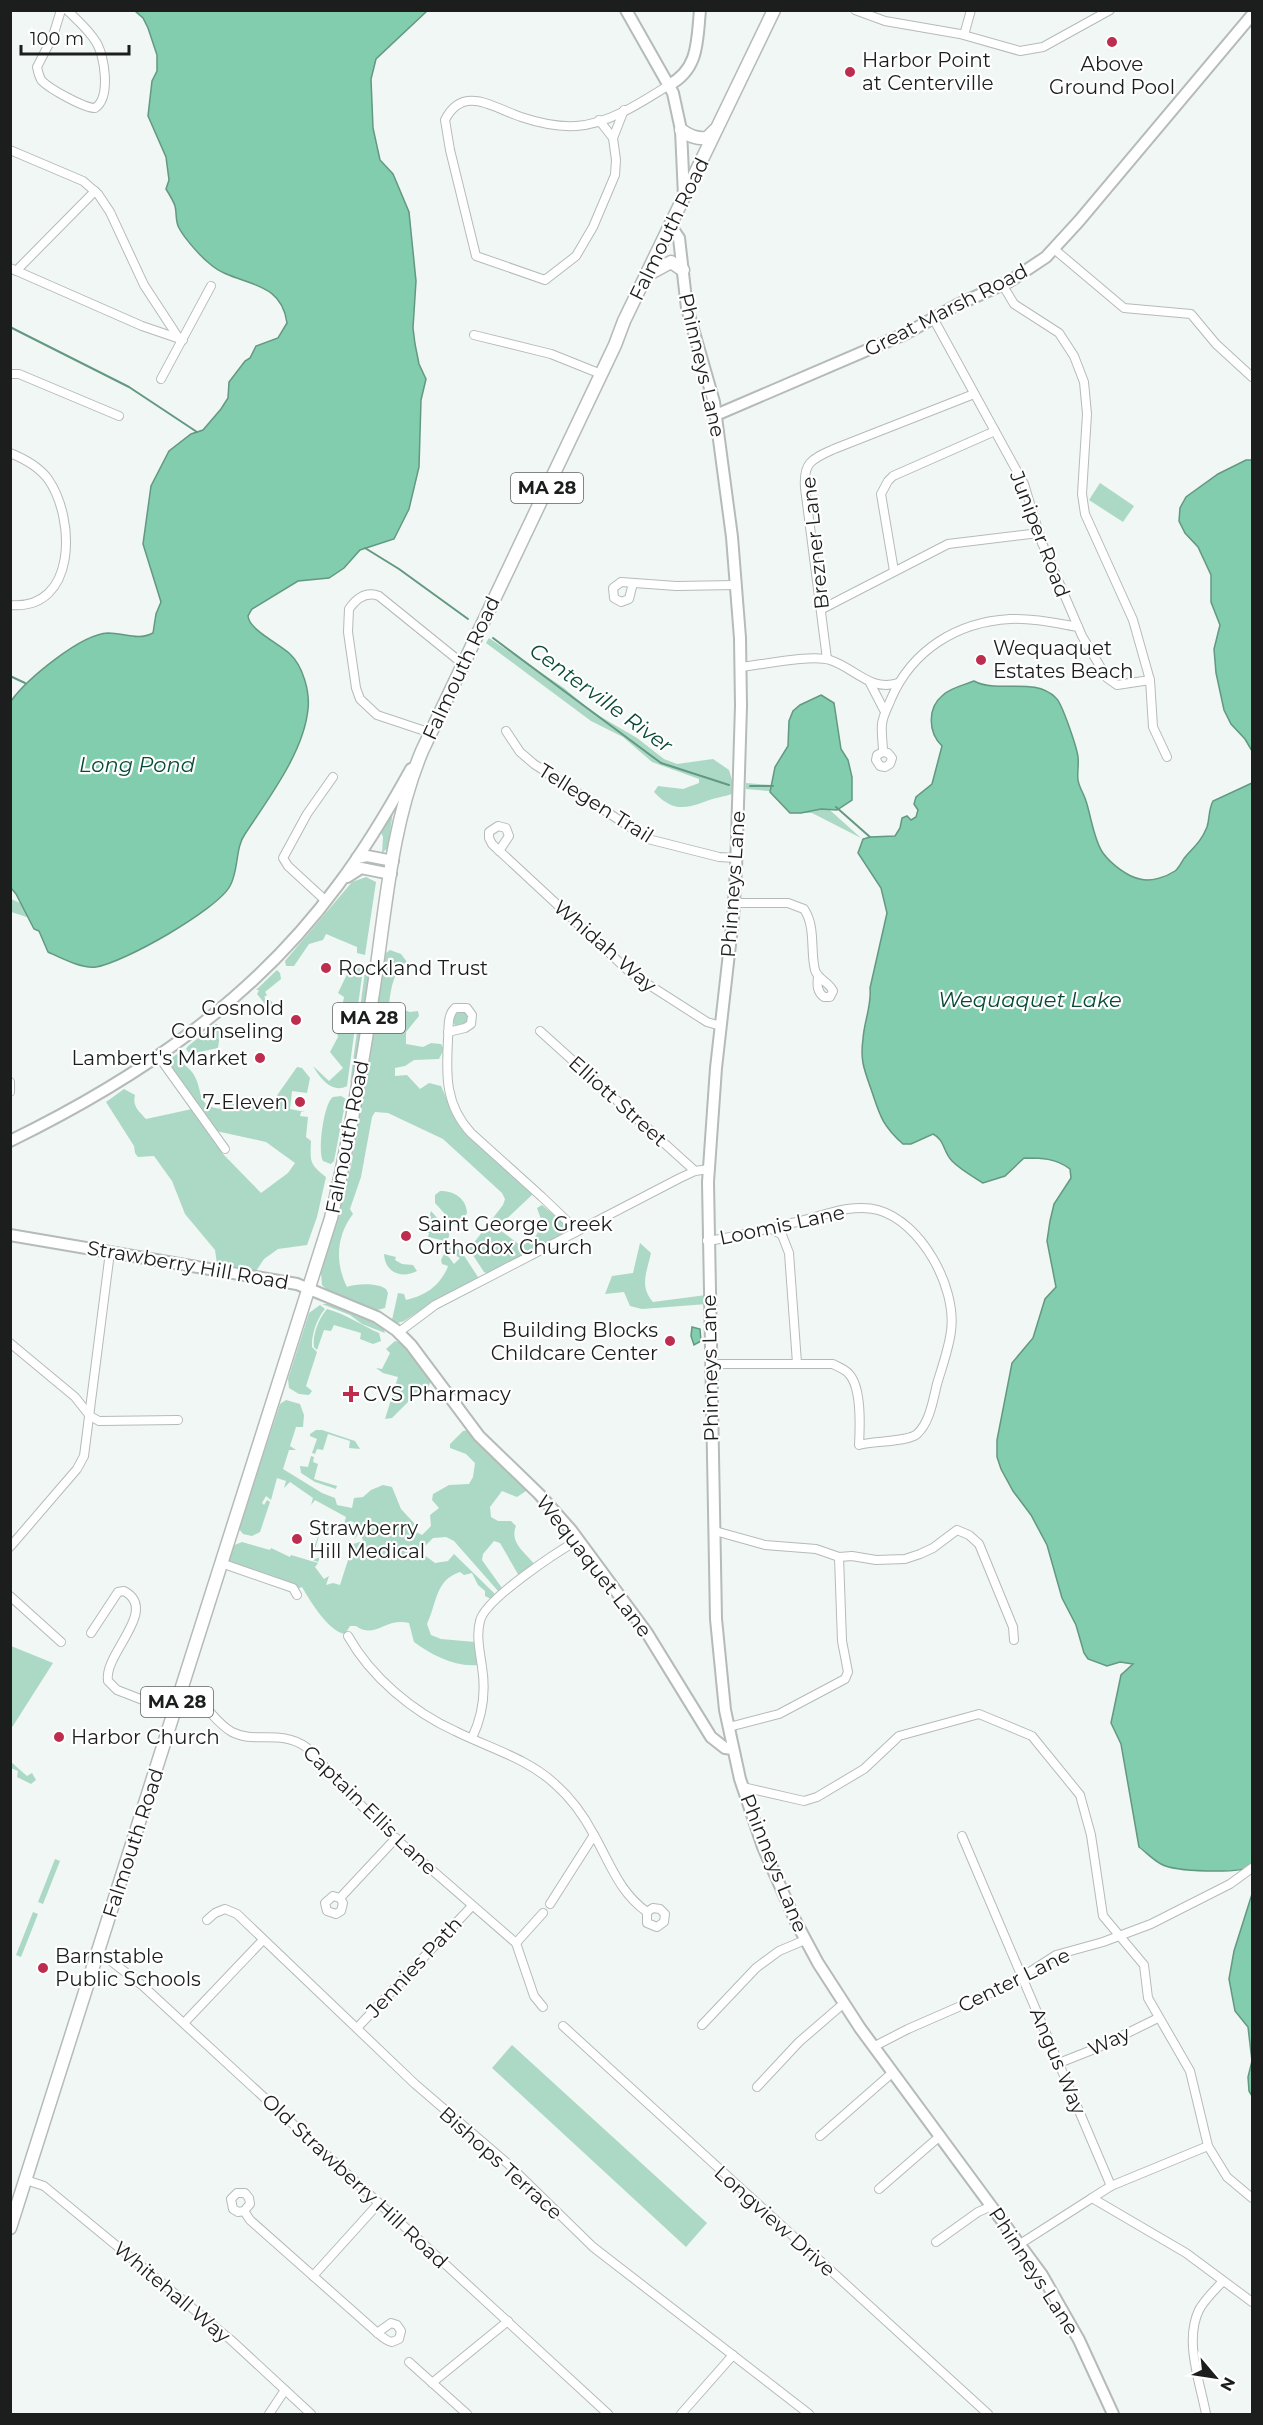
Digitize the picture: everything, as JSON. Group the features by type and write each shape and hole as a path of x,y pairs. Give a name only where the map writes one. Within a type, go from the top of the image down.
{"main road":[{"path":"626,10 673,93 681,130 684,196"},
{"path":"669,85 683,77 692,65 700,10"},
{"name":"Falmouth Road","path":"10,2228 331,1218 350,1133 393,861 406,795 422,751 774,10"},
{"name":"Great Marsh Road","path":"716,415 892,340 1035,265 1054,249 1252,15"},
{"path":"681,130 694,138 707,138 720,124"},
{"name":"Phinneys Lane","path":"670,225 679,238 687,308 711,383 736,585 741,667 734,903 708,1169 716,1630 733,1749 762,1846 805,1940 843,2004 873,2047 1020,2244 1067,2317 1094,2370 1113,2415"},
{"path":"646,276 666,263 675,264 683,270"},
{"path":"12,1137 110,1088 159,1057 217,1013 274,960 340,883 422,751"},
{"path":"357,858 368,856 393,861"},
{"path":"340,883 361,868 391,874"},
{"name":"Strawberry Hill Road","path":"10,1235 294,1283 370,1314 399,1332"},
{"name":"Wequaquet Lane","path":"399,1332 424,1361 478,1436 547,1501 647,1633 711,1737 725,1748 733,1749"}],"street":[{"path":"61,10 53,36 37,67 39,77 55,89 94,108 98,106 103,96 105,66 96,42 67,10"},
{"path":"855,10 885,21 964,35 1027,51 1043,47 1110,10"},
{"path":"964,35 971,10"},
{"path":"624,110 613,138 616,160 615,175 593,226 576,256 545,280 476,256 445,120 457,104 466,101 483,102 518,116 549,124 577,126 624,110 669,85"},
{"path":"599,120 613,138"},
{"path":"10,150 83,181 95,191 110,212 144,285 180,338"},
{"path":"95,191 13,270 142,326 180,338"},
{"path":"1054,249 1124,308 1191,314 1216,344 1252,377"},
{"path":"1002,284 1014,304 1059,333 1074,356 1084,382 1087,414 1082,494 1085,514 1133,620 1150,680 1153,727 1167,757"},
{"path":"161,379 180,338 211,286"},
{"name":"Juniper Road","path":"933,318 1024,484 1039,532 1078,627 1103,672 1112,683 1124,685 1150,680"},
{"path":"474,335 551,354 601,374"},
{"path":"10,374 19,374 119,417"},
{"name":"Brezner Lane","path":"827,659 806,488 805,473 808,464 834,449 974,394"},
{"path":"894,571 881,494 888,481 893,476 994,431"},
{"path":"10,453 37,468 49,481 62,509 66,535 60,577 51,591 38,602 10,605"},
{"path":"822,609 956,542 1039,532"},
{"path":"633,583 684,586 736,585"},
{"path":"431,733 377,715 360,699 356,688 348,632 349,609 364,596 374,594 379,596 463,664"},
{"path":"883,752 882,723 898,683 908,667 920,656 953,634 976,625 1023,619 1078,627"},
{"path":"741,667 827,659 870,683 883,686 898,683"},
{"path":"870,683 885,712"},
{"name":"Tellegen Trail","path":"506,730 520,752 534,765 640,835 667,845 719,857 736,858"},
{"path":"326,902 288,866 283,858 307,814 333,777"},
{"name":"Whidah Way","path":"499,851 632,974 707,1022 721,1026"},
{"path":"734,903 788,903 802,907 808,916 814,968 818,977"},
{"name":"Elliott Street","path":"540,1030 695,1171"},
{"path":"448,1032 447,1086 453,1108 461,1122 562,1215 575,1232"},
{"path":"159,1057 225,1149"},
{"path":"10,1082 10,1092"},
{"path":"399,1332 435,1305 695,1171 708,1169"},
{"name":"Loomis Lane","path":"708,1241 844,1209 875,1209 895,1216 930,1253 941,1272 948,1294 951,1329 930,1412 917,1435 903,1440 875,1441 859,1445 857,1395 849,1374 833,1364 797,1363"},
{"path":"710,1364 797,1363 789,1253 782,1235 770,1228"},
{"path":"10,1546 78,1469 86,1447 110,1252"},
{"path":"10,1343 75,1397 90,1416 99,1421 108,1423 178,1420"},
{"path":"714,1531 765,1545 822,1550 839,1557 905,1559 933,1548 957,1530 969,1535 979,1544 1013,1627 1014,1640"},
{"path":"472,1738 482,1708 483,1679 478,1638 483,1612 499,1596 578,1540"},
{"path":"729,1727 779,1714 845,1680 848,1672 842,1641 839,1557"},
{"path":"221,1563 292,1588 297,1595"},
{"path":"91,1633 118,1592 124,1591 133,1596 137,1602 136,1610 109,1667 108,1681 117,1690 174,1712"},
{"path":"10,1596 61,1642"},
{"path":"348,1636 366,1662 401,1697 448,1728 523,1761 550,1779 566,1795 594,1835 622,1889 647,1912"},
{"name":"Captain Ellis Lane","path":"181,1690 197,1698 231,1732 242,1735 283,1737 298,1742 312,1753 355,1800 396,1838 516,1943"},
{"path":"743,1787 804,1802 817,1797 864,1769 899,1736 979,1714 1032,1736 1080,1795 1091,1835 1102,1916 1144,1965 1148,1998 1190,2071 1208,2146 1227,2177 1252,2198"},
{"path":"550,1904 594,1835"},
{"name":"Angus Way","path":"962,1836 1111,2186"},
{"path":"340,1898 396,1838"},
{"name":"Center Lane","path":"873,2047 1023,1978 1056,1955 1119,1936 1179,1910 1230,1884 1252,1868"},
{"name":"Jennies Path","path":"357,2028 472,1905"},
{"name":"Bishops Terrace","path":"207,1920 221,1910 233,1911 435,2103 500,2156 592,2247 808,2415"},
{"path":"543,1913 516,1943 534,1996 543,2007"},
{"path":"184,2023 263,1940"},
{"path":"702,2025 756,1968 778,1951 805,1940"},
{"name":"Old Strawberry Hill Road","path":"97,1955 111,1961 184,2023 608,2415"},
{"path":"757,2087 799,2042 843,2004"},
{"name":"Way","path":"1059,2063 1097,2048 1158,2018"},
{"name":"Longview Drive","path":"563,2026 988,2415"},
{"path":"820,2136 892,2073"},
{"path":"879,2189 940,2136"},
{"path":"1020,2244 1111,2186 1208,2146"},
{"name":"Whitehall Way","path":"26,2180 44,2186 231,2340 311,2415"},
{"path":"1092,2198 1180,2250 1252,2302"},
{"path":"313,2276 379,2203"},
{"path":"936,2242 978,2212 992,2206"},
{"path":"244,2211 250,2220 377,2333"},
{"path":"1206,2415 1193,2341 1194,2325 1202,2305 1223,2281"},
{"path":"432,2383 508,2321"},
{"path":"681,2415 733,2355"},
{"path":"409,2362 466,2415"},
{"path":"269,2415 285,2390"}],"shaded area":[{"path":"1100,483 1134,506 1123,522 1089,500"},
{"path":"489,638 564,688 591,711 637,738 664,759 677,764 713,759 729,770 735,790 732,794 689,806 677,807 666,802 654,792 658,786 683,789 699,783 699,779 652,762 623,737 591,721 486,643"},
{"path":"746,783 772,785 822,803 861,838 812,813 801,813 788,807 769,791 746,789"},
{"path":"393,811 388,848 382,853 383,837 380,830"},
{"path":"366,877 376,882 365,955 357,953 357,947 326,934 323,940 309,944 294,966 286,966 285,961 352,882"},
{"path":"11,899 25,905 30,918 11,912"},
{"path":"390,950 401,954 407,962 396,975 389,1005 410,1012 418,1011 419,1016 406,1032 406,1044 423,1047 431,1043 441,1044 444,1049 439,1059 414,1060 405,1066 395,1068 395,1076 407,1075 420,1089 429,1083 441,1086 454,1115 468,1136 533,1194 498,1227 500,1230 521,1246 534,1239 538,1232 536,1230 542,1222 537,1208 542,1205 567,1226 565,1234 489,1274 484,1272 469,1249 503,1205 505,1199 502,1193 443,1139 388,1113 375,1112 372,1117 361,1177 350,1209 353,1214 343,1231 339,1250 340,1269 347,1287 368,1284 386,1289 388,1293 385,1308 373,1311 328,1291 322,1285 321,1273 351,1166 386,953"},
{"path":"354,966 363,969 347,1086 336,1088 327,1084 313,1066 329,1081 343,1068 330,1052 338,1037 334,1021 340,1018 344,997 338,993 350,968"},
{"path":"277,970 281,979 265,992 267,995 264,997 269,998 275,1006 273,1008 271,1006 270,1010 257,994 259,990 256,990"},
{"path":"365,971 369,975 354,1074 350,1084"},
{"path":"463,1011 469,1016 468,1022 455,1026 453,1020 455,1014"},
{"path":"216,1024 221,1026 218,1048 190,1054 186,1049 188,1046"},
{"path":"180,1052 185,1058 184,1064 197,1081 204,1102 214,1108 223,1109 235,1098 246,1098 266,1111 297,1067 302,1068 310,1078 307,1093 292,1091 290,1109 305,1112 301,1112 300,1116 308,1117 306,1137 311,1141 312,1162 326,1177 317,1217 307,1245 278,1249 264,1259 256,1271 217,1264 215,1250 185,1214 172,1181 154,1156 138,1157 134,1146 106,1102 124,1089 135,1095 135,1105 146,1119 192,1109 223,1154 261,1193 288,1173 295,1163 266,1142 216,1131 167,1063"},
{"path":"341,1096 346,1099 334,1161 331,1164 323,1161 321,1156 322,1127 330,1101 333,1097"},
{"path":"440,1191 450,1192 462,1199 467,1213 461,1223 455,1225 435,1203 435,1195"},
{"path":"431,1211 449,1231 449,1237 445,1241 428,1237 429,1233 425,1232"},
{"path":"640,1243 651,1253 645,1284 653,1302 706,1295 707,1304 642,1309 630,1306 624,1292 605,1294 612,1276 633,1273"},
{"path":"453,1246 461,1251 478,1277 477,1280 436,1300 404,1321 398,1323 392,1320 398,1293 404,1294 406,1300 420,1296 440,1281 447,1269 448,1266 442,1264 441,1260 445,1252 454,1264 460,1258 447,1250"},
{"path":"384,1254 396,1257 395,1260 402,1264 413,1265 417,1271 406,1274 395,1273 387,1266"},
{"path":"322,1304 369,1318 382,1325 385,1333 362,1324 350,1315"},
{"path":"320,1305 325,1309 319,1317 314,1333 312,1347 317,1352 306,1386 312,1391 309,1395 299,1394 289,1388 288,1379 309,1313"},
{"path":"327,1309 379,1333 381,1341 373,1344 360,1339 361,1333 334,1325 331,1331 324,1330 317,1350 314,1347 315,1332"},
{"path":"395,1341 404,1343 432,1378 427,1390 415,1395 392,1418 385,1419 398,1377 383,1373 376,1368 382,1369 390,1353 386,1349"},
{"path":"286,1400 300,1404 304,1415 303,1427 296,1427 290,1446 296,1450 289,1450 283,1469 322,1493 335,1498 337,1505 352,1508 354,1498 363,1497 371,1490 383,1485 392,1487 401,1509 414,1523 416,1532 422,1535 431,1526 430,1515 439,1508 432,1500 433,1494 449,1485 469,1484 473,1477 475,1463 466,1454 450,1448 450,1444 463,1431 468,1430 529,1489 517,1497 502,1491 490,1507 491,1517 498,1521 511,1521 516,1526 514,1532 517,1543 535,1565 519,1576 500,1543 494,1541 483,1554 482,1560 502,1588 498,1591 454,1541 446,1537 433,1538 425,1546 423,1554 435,1563 448,1561 454,1554 495,1594 491,1599 485,1596 485,1591 478,1585 472,1573 464,1575 460,1572 441,1586 427,1624 431,1635 441,1639 475,1642 477,1665 452,1662 428,1651 414,1642 409,1623 393,1623 369,1631 350,1626 345,1634 339,1632 320,1615 302,1587 297,1589 229,1563 232,1546 242,1542 270,1550 271,1548 290,1557 291,1555 318,1563 315,1567 324,1579 329,1576 326,1585 333,1583 340,1585 348,1560 354,1557 353,1544 363,1541 360,1531 354,1540 358,1530 353,1527 354,1522 344,1524 346,1517 315,1500 311,1505 313,1498 290,1482 284,1488 286,1481 277,1478 271,1500 266,1496 262,1503 264,1505 267,1500 270,1502 260,1532 252,1536 243,1534 239,1529 280,1404"},
{"path":"316,1430 355,1441 360,1449 349,1448 350,1441 328,1434 323,1450 317,1449 315,1454 312,1453 317,1439 310,1434"},
{"path":"311,1456 314,1457 313,1462 318,1464 314,1479 337,1486 336,1489 315,1482 301,1473 300,1466 308,1467"},
{"path":"322,1521 320,1527 325,1530 330,1526 328,1531 319,1536 313,1556 315,1559 320,1557 318,1562 310,1559 320,1531 311,1528"},
{"path":"11,1646 53,1663 11,1729"},
{"path":"11,1762 27,1776 32,1773 36,1780 31,1784 17,1777 18,1771 11,1768"},
{"path":"55,1859 60,1861 43,1904 38,1902"},
{"path":"33,1912 38,1914 21,1957 16,1955"},
{"path":"512,2045 707,2223 686,2247 492,2068"}],"water":[{"name":"Long Pond","path":"135,11 427,11 376,59 371,79 373,128 380,160 393,174 409,212 416,281 413,328 419,364 426,379 421,400 419,467 409,509 394,539 360,550 344,568 329,578 298,581 252,609 248,616 254,626 290,654 299,665 307,687 308,709 300,742 284,774 242,840 230,886 207,908 168,934 126,956 90,967 48,952 39,931 34,929 11,888 11,701 29,681 55,659 84,641 108,633 136,637 153,633 156,614 161,602 143,544 151,486 169,451 191,434 203,430 221,409 228,398 229,382 250,358 256,346 278,338 287,323 283,308 267,290 221,271 210,264 179,228 175,206 166,189 169,180 166,157 148,116 152,81 157,71 157,55 143,18"},
{"path":"1246,460 1252,460 1252,751 1245,739 1231,724 1224,710 1216,673 1214,649 1220,625 1211,602 1211,575 1198,547 1185,533 1179,521 1180,508 1186,497 1218,474"},
{"name":"Wequaquet Lake","path":"974,681 984,685 1037,688 1047,691 1056,698 1075,745 1079,783 1100,848 1115,866 1135,878 1154,879 1175,871 1203,836 1213,801 1252,783 1252,1866 1245,1869 1207,1871 1168,1867 1139,1847 1121,1744 1111,1723 1121,1675 1133,1664 1120,1662 1107,1666 1088,1659 1084,1653 1076,1625 1062,1598 1047,1545 1031,1515 1013,1491 997,1457 997,1440 1012,1363 1033,1338 1045,1299 1056,1287 1047,1241 1054,1204 1071,1178 1070,1169 1054,1161 1024,1158 1005,1176 983,1183 952,1161 940,1139 933,1134 911,1144 903,1144 882,1119 863,1064 862,1046 870,988 887,913 881,888 858,853 863,839 895,836 902,818 907,816 911,820 916,817 918,810 914,804 916,797 932,784 942,746 932,727 934,706 946,693"},
{"path":"821,695 834,703 841,749 848,760 852,777 852,800 837,810 821,809 790,813 770,792 775,767 788,746 789,721 793,711"},
{"path":"692,1327 700,1329 701,1341 694,1345 691,1336"},
{"path":"1252,1894 1252,2061 1248,2027 1235,2011 1229,1979 1234,1951"},
{"path":"1252,2061 1252,2096 1249,2091 1248,2077"}],"waterway":[{"name":"Centerville River","path":"10,327 129,387 197,432"},
{"name":"Centerville River","path":"365,548 399,569 468,619"},
{"name":"Centerville River","path":"493,638 661,763 729,785"},
{"path":"10,676 25,683"},
{"name":"Centerville River","path":"750,786 773,786"},
{"name":"Centerville River","path":"836,807 870,837"}],"place":[{"name":"Above Ground Pool","path":"1112,42"},
{"name":"Harbor Point at Centerville","path":"850,72"},
{"name":"Wequaquet Estates Beach","path":"981,660"},
{"name":"Rockland Trust","path":"326,968"},
{"name":"Gosnold Counseling","path":"296,1020"},
{"name":"Lambert's Market","path":"260,1058"},
{"name":"7-Eleven","path":"300,1102"},
{"name":"Saint George Greek Orthodox Church","path":"406,1236"},
{"name":"Building Blocks Childcare Center","path":"670,1341"},
{"name":"CVS Pharmacy","path":"351,1394"},
{"name":"Strawberry Hill Medical","path":"297,1539"},
{"name":"Harbor Church","path":"59,1737"},
{"name":"Barnstable Public Schools","path":"43,1968"}]}
